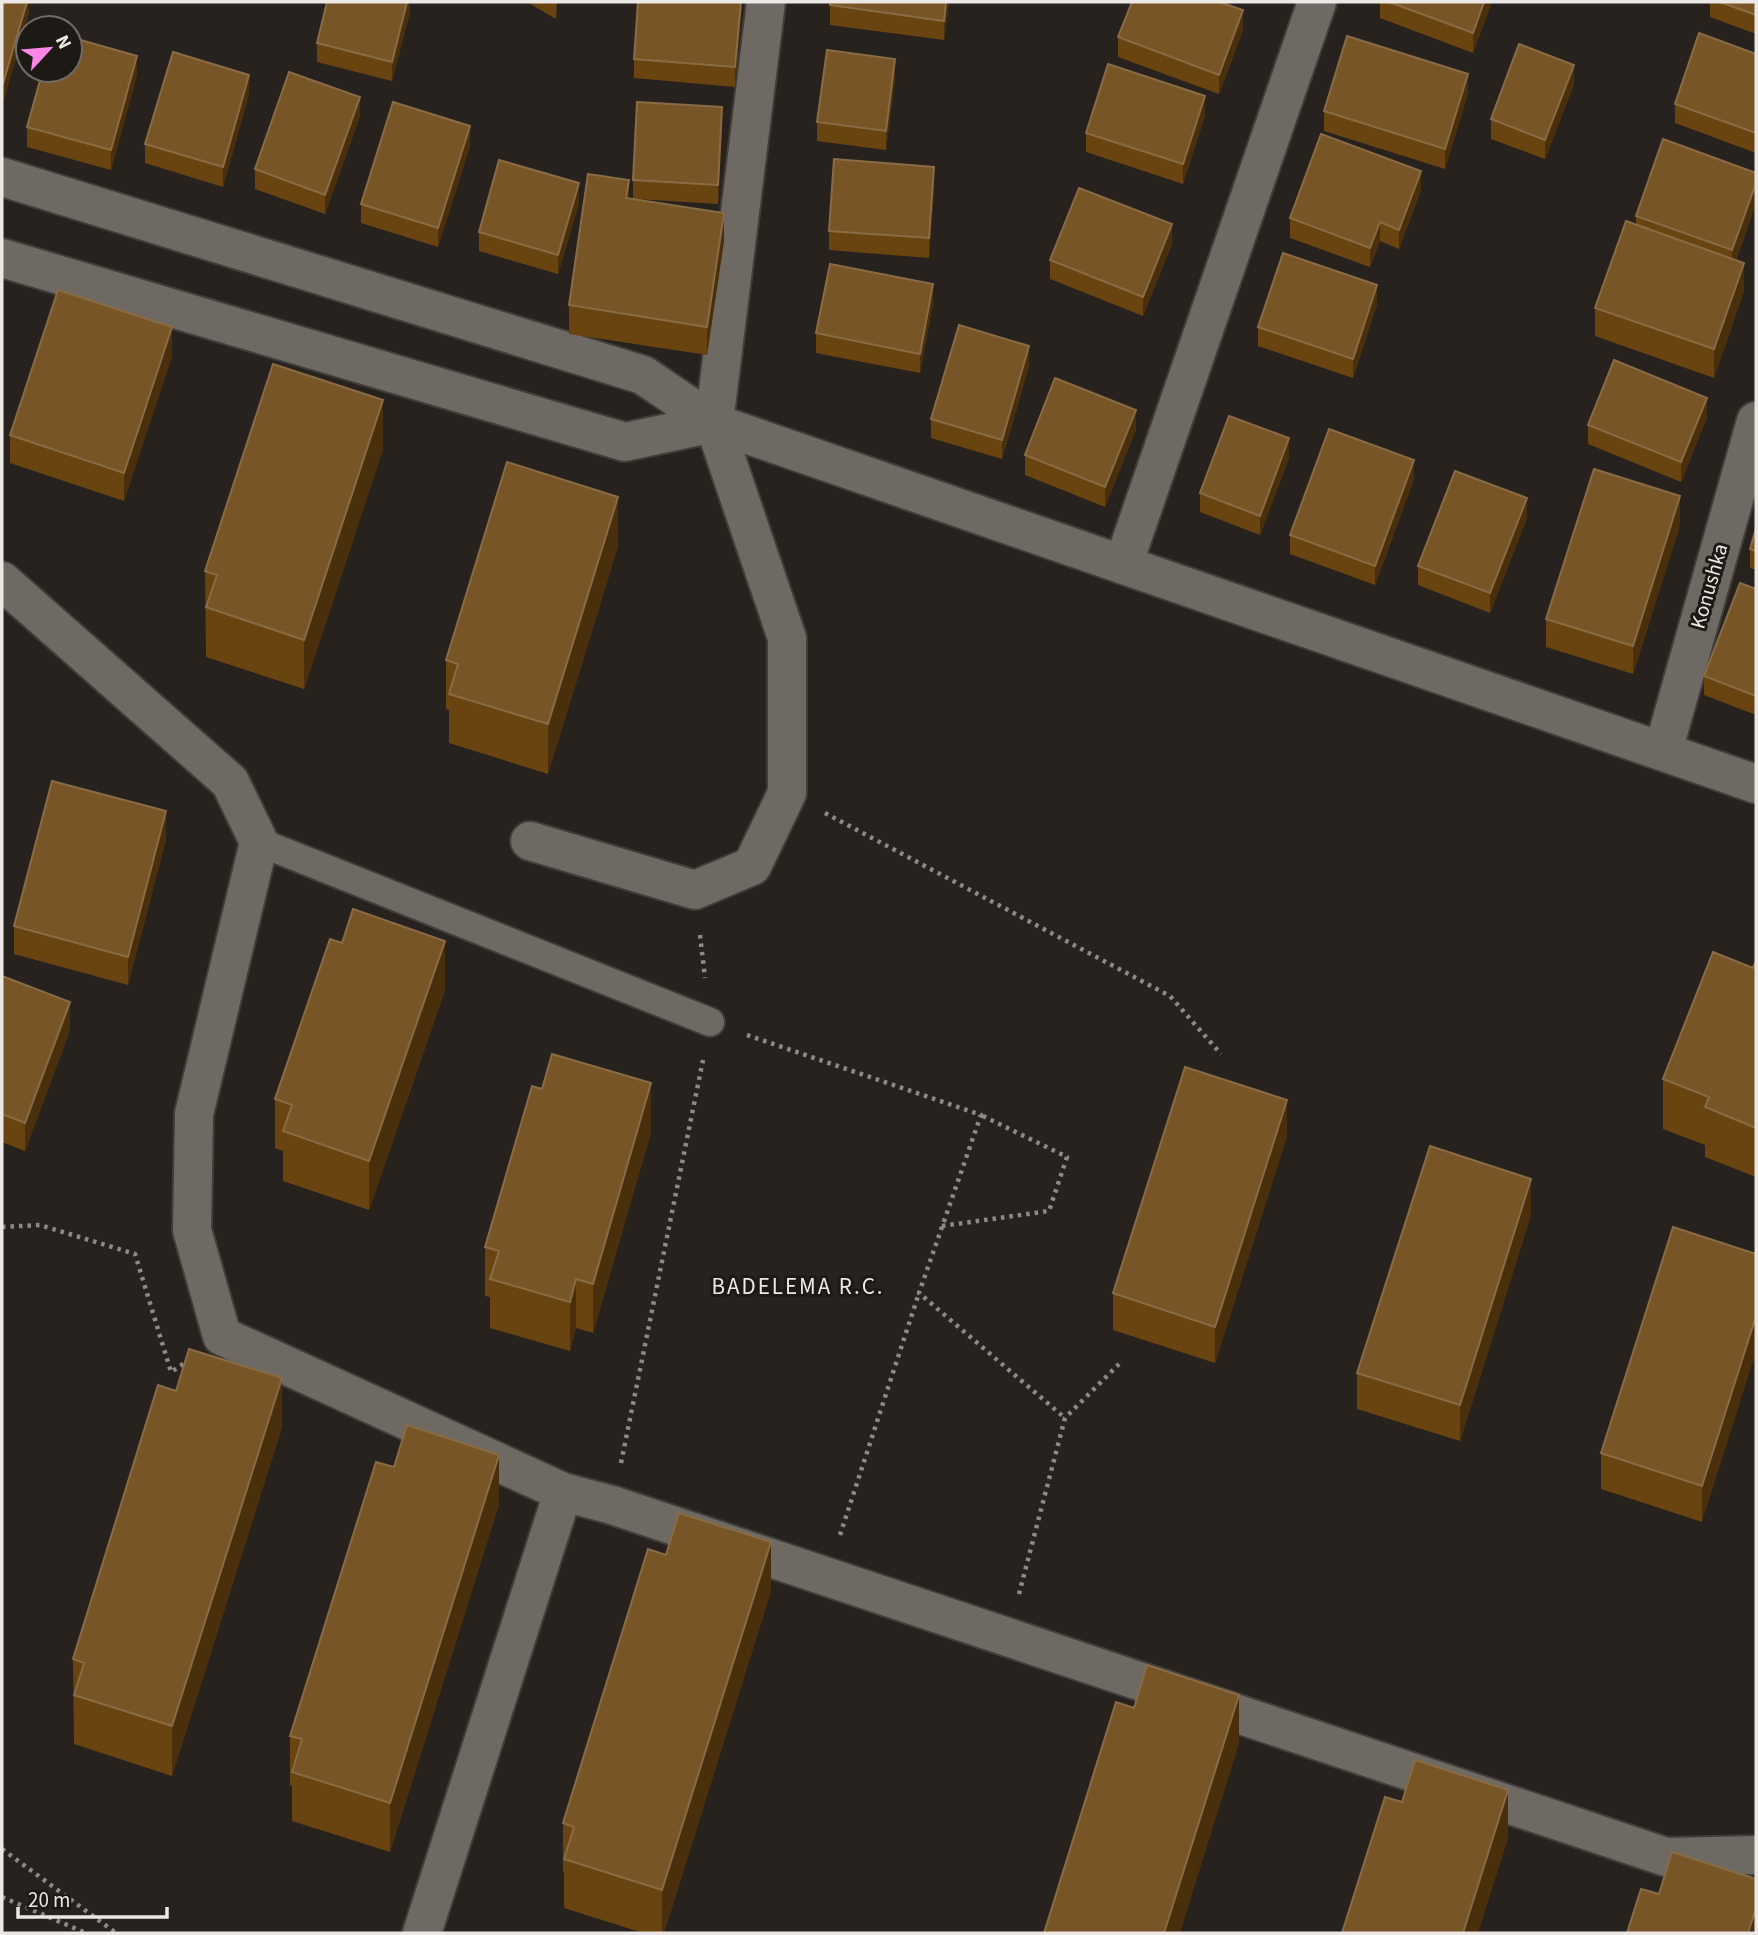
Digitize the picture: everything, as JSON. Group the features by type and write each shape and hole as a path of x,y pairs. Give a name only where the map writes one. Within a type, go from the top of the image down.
{"street":[{"path":"530,841 695,890 752,866 787,793 787,638 714,422 766,2"},
{"path":"1123,565 1317,2"},
{"path":"2,177 643,375 714,422 1756,784"},
{"path":"2,258 625,442 714,422"},
{"name":"Konushka","path":"1662,751 1756,421"},
{"path":"2,581 230,782 259,842 194,1114 192,1230 222,1336 563,1492 612,1505 827,1576 1666,1857 1756,1855"},
{"path":"422,1933 563,1492"}],"lane":[{"path":"259,842 710,1022"}],"path":[{"path":"787,793 1170,996 1221,1054"},
{"path":"612,1505 710,1022 695,890"},
{"path":"710,1022 981,1115 1067,1157 1049,1211 942,1226"},
{"path":"827,1576 919,1293 981,1115"},
{"path":"2,1227 40,1224 135,1254 172,1372 222,1336"},
{"path":"919,1293 1065,1418"},
{"path":"1008,1637 1065,1418 1119,1364"},
{"path":"2,1849 116,1933"},
{"path":"2,1897 86,1933"}],"building":[{"path":"2,2 27,2 23,14 14,14 14,46 2,87"},
{"path":"327,2 407,2 392,62 317,43"},
{"path":"638,2 741,2 735,67 634,59"},
{"path":"831,2 946,2 944,21 830,5"},
{"path":"1132,2 1220,2 1243,10 1219,75 1118,37"},
{"path":"1389,2 1484,2 1473,33"},
{"path":"1720,2 1756,2 1756,15"},
{"path":"1699,33 1756,54 1756,133 1675,104"},
{"path":"1347,36 1468,74 1445,149 1324,111"},
{"path":"84,41 137,56 111,150 27,127 39,84 84,84"},
{"path":"1519,44 1574,65 1545,140 1491,119"},
{"path":"827,50 895,59 886,131 817,122"},
{"path":"173,52 249,75 223,167 145,144"},
{"path":"1108,64 1205,96 1183,164 1086,133"},
{"path":"289,72 360,97 325,195 255,169"},
{"path":"393,102 470,126 438,228 361,204"},
{"path":"637,102 722,107 718,185 633,180"},
{"path":"1321,134 1421,171 1399,230 1380,222 1370,248 1290,218"},
{"path":"1663,139 1756,173 1756,183 1732,250 1636,216"},
{"path":"834,159 934,167 929,238 829,231"},
{"path":"499,160 579,183 558,255 479,232"},
{"path":"588,174 629,180 626,198 724,213 707,327 569,305"},
{"path":"1079,188 1172,224 1143,297 1050,260"},
{"path":"1626,221 1744,263 1714,349 1595,308"},
{"path":"1283,253 1377,285 1353,359 1258,327"},
{"path":"830,264 933,284 920,354 816,333"},
{"path":"58,290 172,327 124,473 10,435"},
{"path":"959,325 1029,346 1002,440 931,419"},
{"path":"1614,360 1707,398 1681,462 1588,425"},
{"path":"273,364 383,400 304,640 206,607 217,575 205,571"},
{"path":"1055,378 1136,410 1105,487 1025,455"},
{"path":"1229,416 1289,438 1260,516 1200,493"},
{"path":"1329,429 1414,460 1375,566 1290,535"},
{"path":"507,462 618,497 548,724 449,694 458,664 446,660"},
{"path":"1594,469 1680,496 1633,646 1546,619"},
{"path":"1455,471 1527,498 1490,593 1418,566"},
{"path":"1756,528 1756,551 1750,549"},
{"path":"1740,583 1756,589 1756,696 1704,676"},
{"path":"52,781 166,811 128,957 14,926"},
{"path":"353,909 445,941 369,1161 283,1131 292,1105 275,1099 330,939 342,943"},
{"path":"1713,952 1753,968 1756,961 1756,1128 1705,1107 1709,1097 1663,1079"},
{"path":"2,976 70,1002 25,1123 2,1114"},
{"path":"552,1054 651,1083 593,1284 576,1279 570,1302 490,1279 499,1251 485,1247 532,1086 542,1089"},
{"path":"1185,1067 1287,1100 1215,1327 1113,1293"},
{"path":"1430,1146 1531,1179 1460,1405 1357,1373"},
{"path":"1673,1227 1756,1254 1756,1316 1702,1486 1601,1453"},
{"path":"189,1349 282,1378 172,1726 74,1695 84,1663 73,1659 158,1385 176,1391"},
{"path":"407,1425 499,1455 390,1803 292,1772 302,1739 290,1736 376,1462 394,1467"},
{"path":"679,1513 771,1542 662,1890 564,1859 574,1827 563,1823 648,1549 666,1555"},
{"path":"1147,1665 1239,1695 1164,1933 1044,1933 1116,1702 1134,1708"},
{"path":"1415,1760 1508,1790 1463,1933 1342,1933 1385,1797 1402,1802"},
{"path":"1672,1852 1756,1879 1756,1908 1748,1933 1627,1933 1641,1889 1659,1894"}],"district":[{"name":"BADELEMA R.C.","path":"798,1286"}]}
